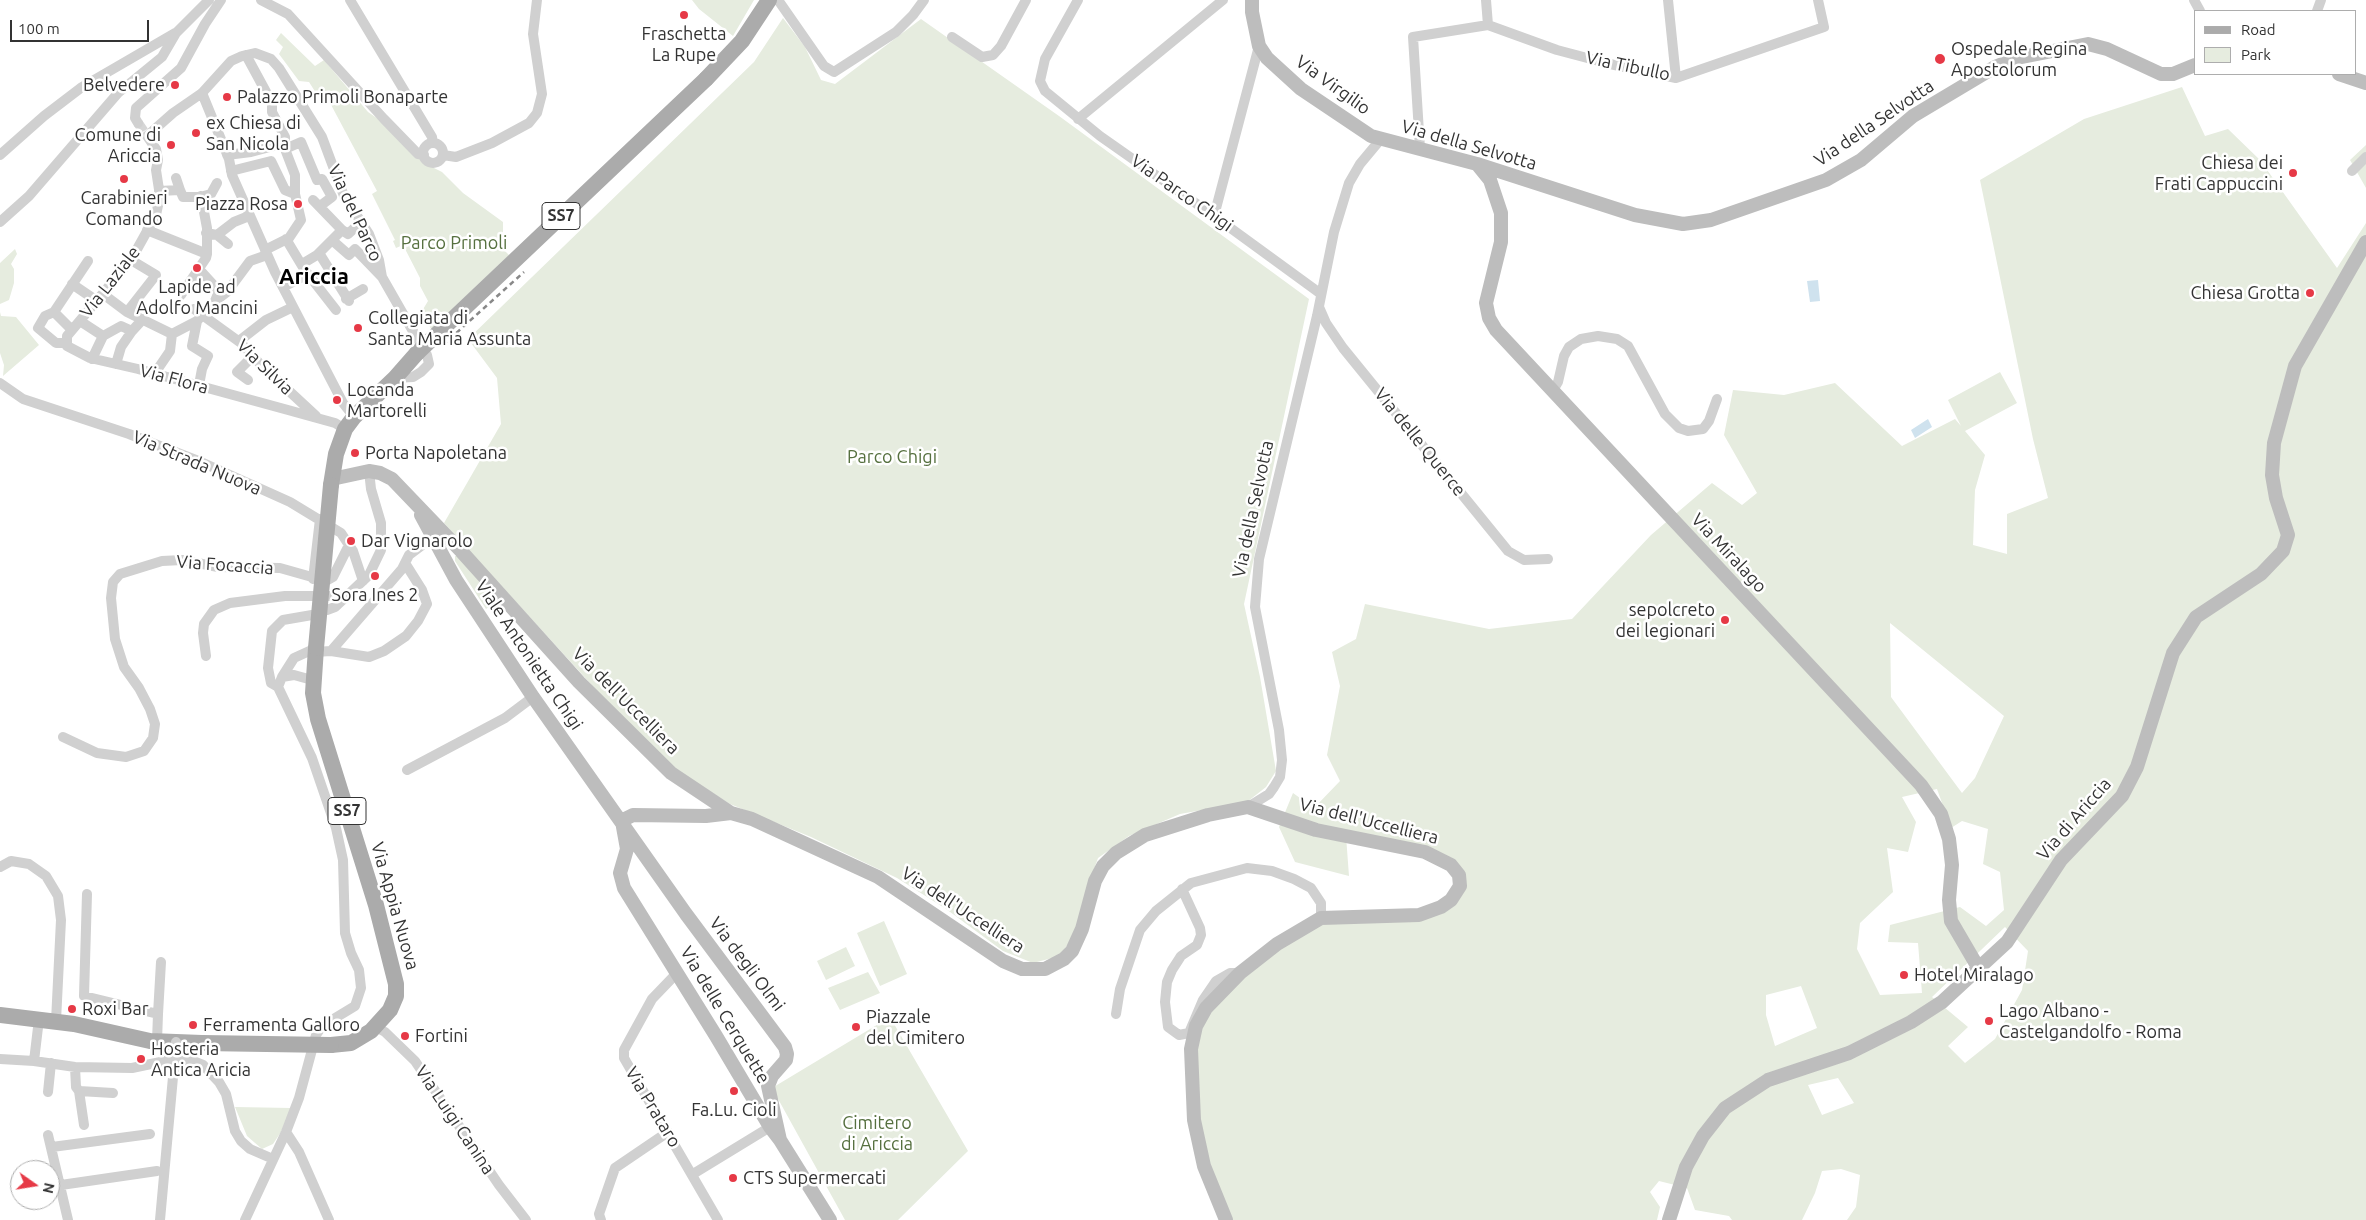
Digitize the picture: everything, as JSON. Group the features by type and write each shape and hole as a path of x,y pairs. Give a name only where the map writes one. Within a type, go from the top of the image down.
{"main road":[{"name":"SS7","path":"421,350 706,79 742,41 769,0"},
{"name":"Via Appia Nuova","path":"0,1015 56,1021 157,1042 331,1045 358,1040 376,1027 393,1006 396,990 395,978 376,905 318,719 312,680 321,650 332,482 336,454 350,423 421,350"}],"street":[{"path":"0,222 29,196 118,93 162,57 176,32 207,0"},
{"path":"138,123 135,118 136,108 181,68 205,24 221,0"},
{"path":"261,0 288,14 384,119 418,154 424,155"},
{"path":"350,0 432,137 433,143"},
{"path":"443,155 456,157 492,143 529,123 537,113 542,94 533,42 533,20 537,0"},
{"path":"778,0 824,66 834,72 896,32 913,15 924,0"},
{"path":"952,37 982,57 993,55 1001,46 1026,0"},
{"name":"Via Parco Chigi","path":"1078,0 1052,43 1042,68 1040,80 1045,91 1100,136 1321,294"},
{"path":"1078,119 1223,0"},
{"name":"Via Virgilio","path":"1252,0 1252,12 1259,46 1273,64 1301,89 1380,140"},
{"path":"1420,148 1413,36 1488,24 1486,0"},
{"path":"1668,0 1676,78"},
{"name":"Via Tibullo","path":"1488,24 1557,50 1676,78 1824,26 1818,0"},
{"path":"0,155 44,116 82,87 176,32"},
{"name":"Via della Selvotta","path":"1248,807 1269,794 1280,777 1282,767 1279,730 1257,627 1254,591 1258,559 1334,232 1349,183 1360,164 1380,140 1420,148 1477,164 1635,215 1670,223 1697,223 1826,180 1861,160 1913,116 1995,67 2017,58 2088,44 2107,49 2161,74 2173,74 2194,65"},
{"path":"1214,216 1259,46"},
{"name":"Via del Parco","path":"246,55 255,53 266,55 279,68 322,137 344,196 361,222 379,260 382,277 421,350"},
{"path":"290,192 296,175 285,146 284,137 272,112 272,103 246,55 225,66 202,93 227,155 231,171 266,252 343,403 350,423"},
{"path":"2342,75 2366,83"},
{"name":"Via Laziale","path":"65,342 72,330 130,260 158,209 159,191 156,170 158,155 147,136 173,113 202,93"},
{"path":"172,334 200,316 227,292 248,263 286,239 301,222 309,205 332,197 322,179 317,180 301,142 227,155"},
{"path":"433,143 441,146 443,155 440,160 434,163 426,160 424,155 426,147 433,143"},
{"path":"2352,170 2366,157"},
{"path":"231,171 270,160 290,192 342,230 348,234 361,222"},
{"name":"Via Miralago","path":"1477,164 1490,180 1502,225 1499,250 1486,295 1487,313 1501,337 1921,785 1941,814 1949,839 1952,865 1949,900 1951,921 1979,969"},
{"path":"176,178 183,197 211,194 217,183"},
{"path":"159,191 180,190"},
{"path":"201,196 207,228 211,234 228,244"},
{"path":"181,295 199,269 206,254 211,234 250,216"},
{"path":"147,230 206,254"},
{"path":"302,264 319,253 342,230"},
{"path":"286,239 308,274 335,307"},
{"path":"333,240 349,254 355,249 382,277"},
{"name":"Via di Ariccia","path":"1669,1220 1679,1184 1690,1158 1711,1124 1731,1103 1751,1089 1778,1076 1849,1053 1911,1022 1942,1002 1979,969 2010,936 2061,860 2122,796 2136,766 2173,653 2196,617 2261,574 2283,551 2288,535 2276,498 2272,475 2274,442 2295,366 2366,242"},
{"path":"319,253 348,299 363,289"},
{"path":"239,256 248,263"},
{"path":"127,312 156,276 130,260"},
{"path":"72,330 54,312 88,261"},
{"path":"199,269 219,291 215,301"},
{"path":"283,287 308,274"},
{"path":"72,284 172,334"},
{"name":"Via delle Querce","path":"1321,294 1319,310 1343,348 1508,551 1524,560 1548,559"},
{"path":"239,341 266,320 293,307"},
{"name":"Via Flora","path":"54,312 45,316 38,328 56,343 65,342 70,349 92,358 199,385 256,397 288,410 318,418 350,423"},
{"path":"199,385 202,369 208,356 192,346 200,316"},
{"name":"Via Silvia","path":"200,316 239,341 318,418"},
{"path":"116,364 121,347 143,319"},
{"path":"80,321 103,336"},
{"path":"92,358 103,336 121,326 132,331"},
{"path":"155,373 170,351 172,334"},
{"path":"1552,392 1560,376 1564,356 1569,347 1582,338 1598,336 1617,339 1628,346 1665,414 1679,428 1688,430 1703,429 1709,421 1717,399"},
{"path":"248,380 236,372 253,356"},
{"name":"Via Strada Nuova","path":"0,383 23,399 129,434 201,462 290,502 341,532 349,545 363,581"},
{"path":"327,610 335,607 363,581 375,565 381,550 382,536 381,523 371,489 369,471 332,482"},
{"name":"Via dell'Uccelliera","path":"369,471 380,473 392,479 623,727 671,773 731,813 752,818 878,877 1003,961 1022,969 1033,970 1054,965 1072,952 1082,929 1089,896 1097,876 1106,862 1124,847 1144,835 1183,822 1248,807 1316,830 1425,852 1451,865 1460,878 1460,886 1451,900 1428,913 1321,918 1277,944 1240,973 1218,994 1200,1017 1194,1032 1191,1057 1198,1142 1206,1172 1226,1220"},
{"name":"Viale Antonietta Chigi","path":"416,504 447,563 533,697 621,821"},
{"path":"320,519 313,579 331,580 349,545"},
{"path":"321,650 405,563 409,555 416,548 433,538"},
{"path":"447,563 448,555 452,550 461,551"},
{"name":"Via Focaccia","path":"63,737 97,753 126,757 144,751 153,738 155,724 150,708 124,667 115,639 111,598 113,582 120,574 162,561 182,560 218,567 280,568 313,579"},
{"path":"278,687 294,658 321,650 360,657 379,654 406,636 426,610 427,604 422,590 405,563"},
{"path":"206,656 203,633 204,624 214,610 230,603 285,596 347,596"},
{"path":"245,1220 265,1173 286,1132 299,1098 315,1037 322,1026 345,1013 357,1003 361,991 361,977 345,933 343,860 334,820 312,758 278,687 271,683 268,668 272,631 283,620 312,615"},
{"path":"282,677 299,676 312,680"},
{"path":"407,770 505,718 533,697"},
{"path":"621,821 633,816 706,816 731,813"},
{"name":"Via delle Cerquette","path":"621,821 627,850 620,873 624,888 770,1128 780,1140 830,1220"},
{"name":"Via degli Olmi","path":"621,821 686,914 787,1050 786,1060 772,1076 768,1086 780,1140"},
{"path":"0,867 11,861 29,864 46,876 58,896 61,920 56,1021"},
{"path":"1116,1014 1120,989 1140,930 1151,916 1182,889 1200,880 1235,870 1255,868 1272,871 1294,879 1315,893 1321,904 1321,918"},
{"path":"1182,889 1200,928 1201,935 1197,945 1181,956 1167,982 1165,1002 1168,1026 1179,1035 1189,1033 1203,1000 1216,981 1230,973 1240,973"},
{"path":"87,894 84,996 158,1014"},
{"path":"157,1042 161,962"},
{"name":"Via Prataro","path":"677,973 652,999 624,1050 624,1058 718,1220"},
{"path":"34,1061 40,1019"},
{"name":"Via Luigi Canina","path":"376,1027 385,1032 415,1060 499,1185 526,1220"},
{"path":"160,1220 176,1042"},
{"path":"0,1059 34,1061 75,1068 132,1068 177,1060 193,1061 203,1066 216,1078 226,1094 234,1131 241,1141 250,1149 273,1159"},
{"path":"48,1092 50,1063"},
{"path":"75,1068 76,1087 79,1091 84,1125"},
{"path":"79,1091 113,1093"},
{"path":"693,1174 770,1128"},
{"path":"286,1132 299,1152 329,1220"},
{"path":"601,1220 598,1214 615,1168 668,1132"},
{"path":"52,1148 150,1134"},
{"path":"48,1135 68,1220"},
{"path":"61,1185 157,1171"}],"green space":[{"path":"692,0 754,0 733,36 699,9"},
{"name":"Parco Chigi","path":"783,18 805,47 821,80 835,84 921,19 1059,116 1309,299 1244,604 1260,677 1276,771 1266,787 1247,802 1180,814 1129,836 1098,858 1086,892 1078,929 1060,956 1033,963 1003,951 946,909 897,878 811,837 730,804 672,767 599,693 444,523 501,424 497,378 468,339 754,62"},
{"name":"Parco Primoli","path":"281,33 315,66 324,60 368,112 381,121 426,164 442,172 463,193 503,222 503,249 509,255 431,329 422,311 428,301 420,286 420,278 403,245 396,248 393,241 395,240 372,194 377,191 329,101 323,104 309,82 299,81 279,54 283,47 276,40"},
{"path":"2182,87 2205,136 2228,129 2260,160 2337,268 2366,223 2366,1220 1847,1220 1856,1207 1860,1175 1841,1169 1822,1171 1815,1193 1802,1220 1732,1220 1729,1216 1695,1210 1687,1188 1659,1181 1650,1192 1660,1207 1657,1220 1226,1220 1200,1150 1191,1081 1206,1008 1306,926 1396,917 1454,896 1454,867 1346,836 1349,876 1295,862 1279,827 1293,793 1314,808 1340,781 1327,755 1340,686 1332,652 1356,639 1365,604 1489,629 1572,619 1651,535 1712,483 1742,505 1757,493 1724,435 1733,390 1784,395 1835,383 1902,446 1955,419 1961,426 1948,400 2000,372 2017,403 1965,431 1985,455 1975,490 1973,545 2007,554 2007,514 2048,498 2033,439 1980,180 2084,119","holes":["1890,623 2004,716 1975,778 1962,793 1891,697","1937,789 1951,828 1962,821 1988,829 1983,864 2000,872 2004,910 1986,926 1960,907 1890,925 1888,942 1918,943 1922,993 1880,995 1857,949 1860,923 1893,892 1887,848 1908,852 1916,822 1902,797","2005,927 2028,951 2022,990 1995,1039 1965,1063 1948,1046 1968,1027 1932,997","1801,986 1817,1028 1775,1046 1766,1015 1766,995","1838,1078 1854,1103 1822,1115 1808,1085"]},
{"path":"2366,145 2366,188 2350,160"},
{"path":"15,249 17,254 11,264 14,269 14,283 9,300 0,304 0,263"},
{"path":"0,312 1,316 16,317 39,345 3,376 4,365 0,353"},
{"path":"455,556 498,601 486,609 455,561"},
{"path":"884,921 907,974 880,986 857,933"},
{"path":"846,947 855,966 826,980 817,961"},
{"path":"868,972 880,993 840,1010 828,988"},
{"name":"Cimitero di Ariccia","path":"890,1017 968,1151 898,1220 845,1220 772,1088"},
{"path":"235,1107 291,1108 281,1132 273,1144 262,1149 247,1136"}],"water":[{"path":"1818,280 1820,301 1810,302 1807,281"},
{"path":"1928,419 1932,427 1915,438 1911,430"}],"tunnel":[{"path":"138,123 147,136"}],"railway":[{"path":"443,345 524,272"}],"place":[{"name":"Fraschetta La Rupe","path":"684,15"},
{"name":"Ospedale Regina Apostolorum","path":"1940,59"},
{"name":"Belvedere","path":"175,85"},
{"name":"Palazzo Primoli Bonaparte","path":"227,97"},
{"name":"ex Chiesa di San Nicola","path":"196,133"},
{"name":"Comune di Ariccia","path":"171,145"},
{"name":"Chiesa dei Frati Cappuccini","path":"2293,173"},
{"name":"Carabinieri Comando","path":"124,179"},
{"name":"Piazza Rosa","path":"298,204"},
{"name":"Lapide ad Adolfo Mancini","path":"197,268"},
{"name":"Chiesa Grotta","path":"2310,293"},
{"name":"Collegiata di Santa Maria Assunta","path":"358,328"},
{"name":"Locanda Martorelli","path":"337,400"},
{"name":"Porta Napoletana","path":"355,453"},
{"name":"Dar Vignarolo","path":"351,541"},
{"name":"Sora Ines 2","path":"375,576"},
{"name":"sepolcreto dei legionari","path":"1725,620"},
{"name":"Hotel Miralago","path":"1904,975"},
{"name":"Roxi Bar","path":"72,1009"},
{"name":"Lago Albano - Castelgandolfo - Roma","path":"1989,1021"},
{"name":"Ferramenta Galloro","path":"193,1025"},
{"name":"Piazzale del Cimitero","path":"856,1027"},
{"name":"Fortini","path":"405,1036"},
{"name":"Hosteria Antica Aricia","path":"141,1059"},
{"name":"Fa.Lu. Cioli","path":"734,1091"},
{"name":"CTS Supermercati","path":"733,1178"}],"district":[{"name":"Ariccia","path":"314,277"}]}
